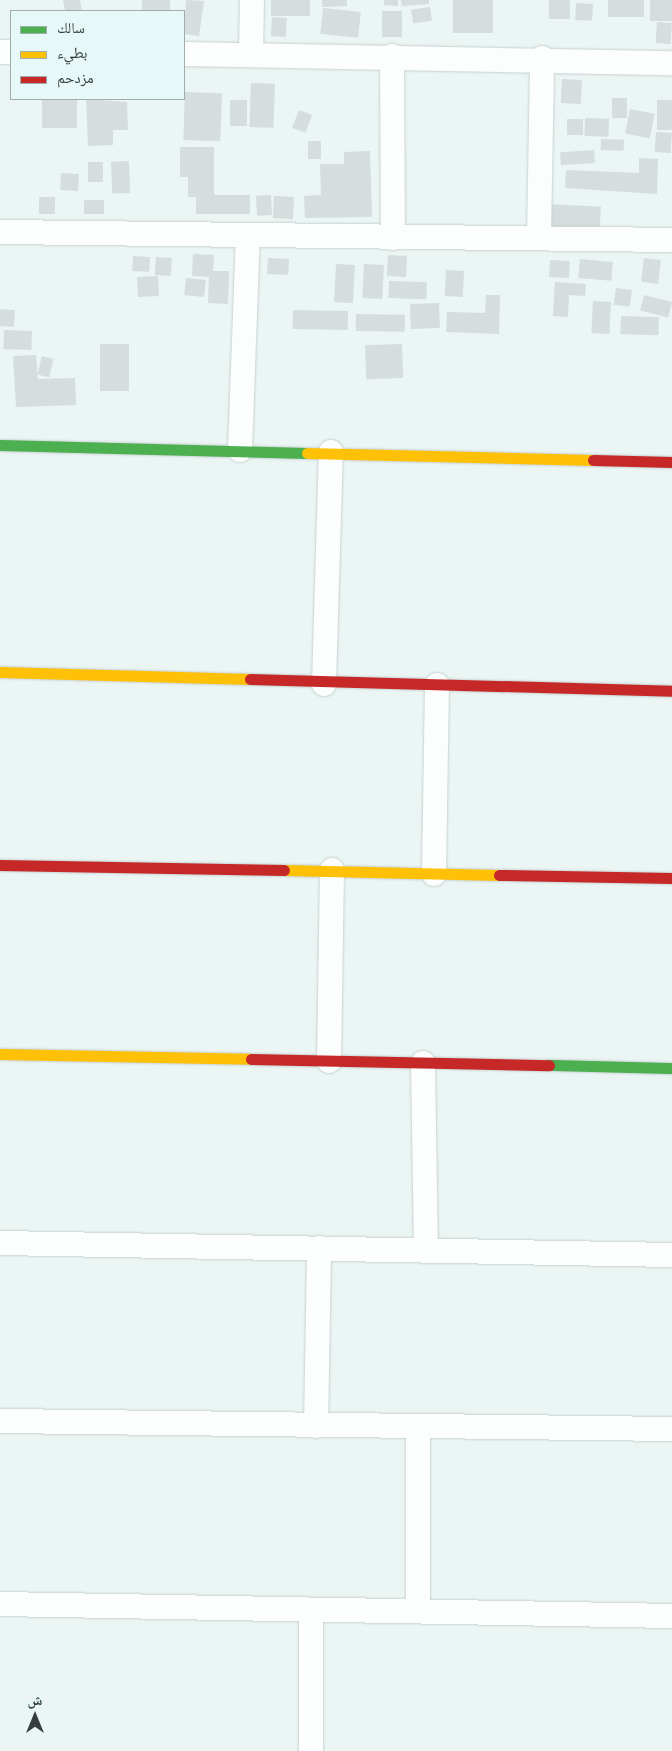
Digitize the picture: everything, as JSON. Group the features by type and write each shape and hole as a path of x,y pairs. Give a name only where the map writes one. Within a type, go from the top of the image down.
{"street":[{"path":"251,55 252,0"},
{"path":"185,54 542,58 672,62"},
{"path":"392,56 393,238"},
{"path":"540,237 542,58"},
{"path":"0,232 672,240"},
{"path":"240,450 248,236"},
{"path":"0,445 672,462"},
{"path":"324,684 331,452"},
{"path":"0,672 324,684 672,691"},
{"path":"434,874 437,686"},
{"path":"0,865 672,878"},
{"path":"329,1061 332,870"},
{"path":"0,1054 672,1068"},
{"path":"423,1063 426,1251"},
{"path":"0,1243 672,1255"},
{"path":"316,1426 319,1248"},
{"path":"0,1421 418,1428 672,1429 672,1434"},
{"path":"418,1428 418,1611"},
{"path":"0,1604 311,1613 418,1611 528,1617 672,1616"},
{"path":"311,1613 311,1751"}],"building":[{"path":"63,0 80,0 82,10 65,10"},
{"path":"142,0 170,0 170,10 142,10"},
{"path":"186,0 204,1 199,36 185,34"},
{"path":"271,0 310,0 310,16 271,16"},
{"path":"322,0 347,0 347,6 322,7"},
{"path":"384,0 398,0 398,6 384,5"},
{"path":"401,0 429,0 429,4 402,6"},
{"path":"453,0 493,0 493,33 453,33"},
{"path":"549,0 570,0 570,19 549,19"},
{"path":"608,0 644,0 644,17 608,17"},
{"path":"650,0 672,0 672,21 650,21"},
{"path":"576,3 593,4 592,21 575,20"},
{"path":"430,7 432,21 413,24 411,10"},
{"path":"323,8 361,12 358,38 320,34"},
{"path":"382,11 402,11 402,37 382,37"},
{"path":"272,17 287,18 286,37 271,36"},
{"path":"657,22 672,23 670,44 656,43"},
{"path":"562,79 582,80 581,104 561,103"},
{"path":"251,83 275,84 273,128 249,127"},
{"path":"185,92 222,93 220,141 183,140"},
{"path":"612,98 627,98 627,118 612,118"},
{"path":"42,100 77,100 77,128 42,128"},
{"path":"86,100 127,102 128,130 113,130 113,145 88,146"},
{"path":"230,100 247,100 247,126 230,126"},
{"path":"657,100 672,100 672,130 657,130"},
{"path":"630,109 655,114 650,138 625,134"},
{"path":"299,110 312,115 305,133 292,128"},
{"path":"585,118 609,119 608,137 584,136"},
{"path":"567,119 583,119 583,135 567,135"},
{"path":"656,132 672,133 671,153 655,152"},
{"path":"601,139 624,140 624,151 601,150"},
{"path":"308,141 321,141 321,159 308,159"},
{"path":"180,147 214,147 214,195 250,195 250,214 196,214 196,197 188,197 188,177 180,177"},
{"path":"594,150 595,163 561,165 560,152"},
{"path":"370,151 372,217 305,218 304,196 321,195 320,164 344,164 344,152"},
{"path":"639,158 658,159 657,194 565,188 566,170 639,173"},
{"path":"129,161 130,193 112,194 111,162"},
{"path":"88,162 103,162 103,182 88,182"},
{"path":"61,173 79,174 78,191 60,190"},
{"path":"271,195 272,215 257,216 256,196"},
{"path":"274,196 294,197 293,219 273,218"},
{"path":"39,197 55,197 55,214 39,214"},
{"path":"84,200 104,200 104,214 84,214"},
{"path":"547,204 601,207 600,229 546,226"},
{"path":"193,254 214,255 213,271 229,271 228,304 208,303 209,277 192,276"},
{"path":"388,255 407,256 406,277 387,276"},
{"path":"133,256 150,257 149,272 132,271"},
{"path":"156,257 172,258 171,276 155,275"},
{"path":"268,258 289,259 288,275 267,274"},
{"path":"644,258 661,260 658,284 641,282"},
{"path":"580,259 613,262 611,281 578,278"},
{"path":"550,260 570,261 569,278 549,277"},
{"path":"336,264 355,265 353,303 334,302"},
{"path":"364,264 384,265 382,299 362,298"},
{"path":"446,270 464,271 463,297 445,296"},
{"path":"158,276 159,296 138,297 137,277"},
{"path":"186,278 206,280 204,297 184,295"},
{"path":"389,281 427,282 426,299 388,298"},
{"path":"555,282 586,284 585,296 569,295 568,317 553,316"},
{"path":"616,288 632,290 630,307 614,305"},
{"path":"486,295 500,295 499,334 446,332 447,312 485,313"},
{"path":"644,295 672,302 668,318 640,311"},
{"path":"593,301 611,302 609,334 591,333"},
{"path":"439,303 440,328 411,329 410,304"},
{"path":"0,309 15,310 14,327 0,326"},
{"path":"293,310 348,311 348,330 293,329"},
{"path":"356,314 405,315 405,332 356,331"},
{"path":"621,316 659,317 658,335 620,334"},
{"path":"4,330 32,331 31,350 3,349"},
{"path":"100,344 129,344 129,391 100,391"},
{"path":"402,344 403,378 366,379 365,345"},
{"path":"36,355 38,379 75,378 76,405 16,407 13,356"},
{"path":"42,356 54,359 49,377 37,374"}],"traffic: fast":[{"path":"0,445 307,453"},
{"path":"549,1065 672,1068"}],"traffic: slow":[{"path":"307,453 593,460"},
{"path":"0,672 250,679"},
{"path":"284,870 499,875"},
{"path":"0,1054 251,1059"}],"traffic: jam":[{"path":"593,460 672,462"},
{"path":"250,679 672,691"},
{"path":"0,865 284,870"},
{"path":"499,875 672,878"},
{"path":"251,1059 549,1065"}]}
